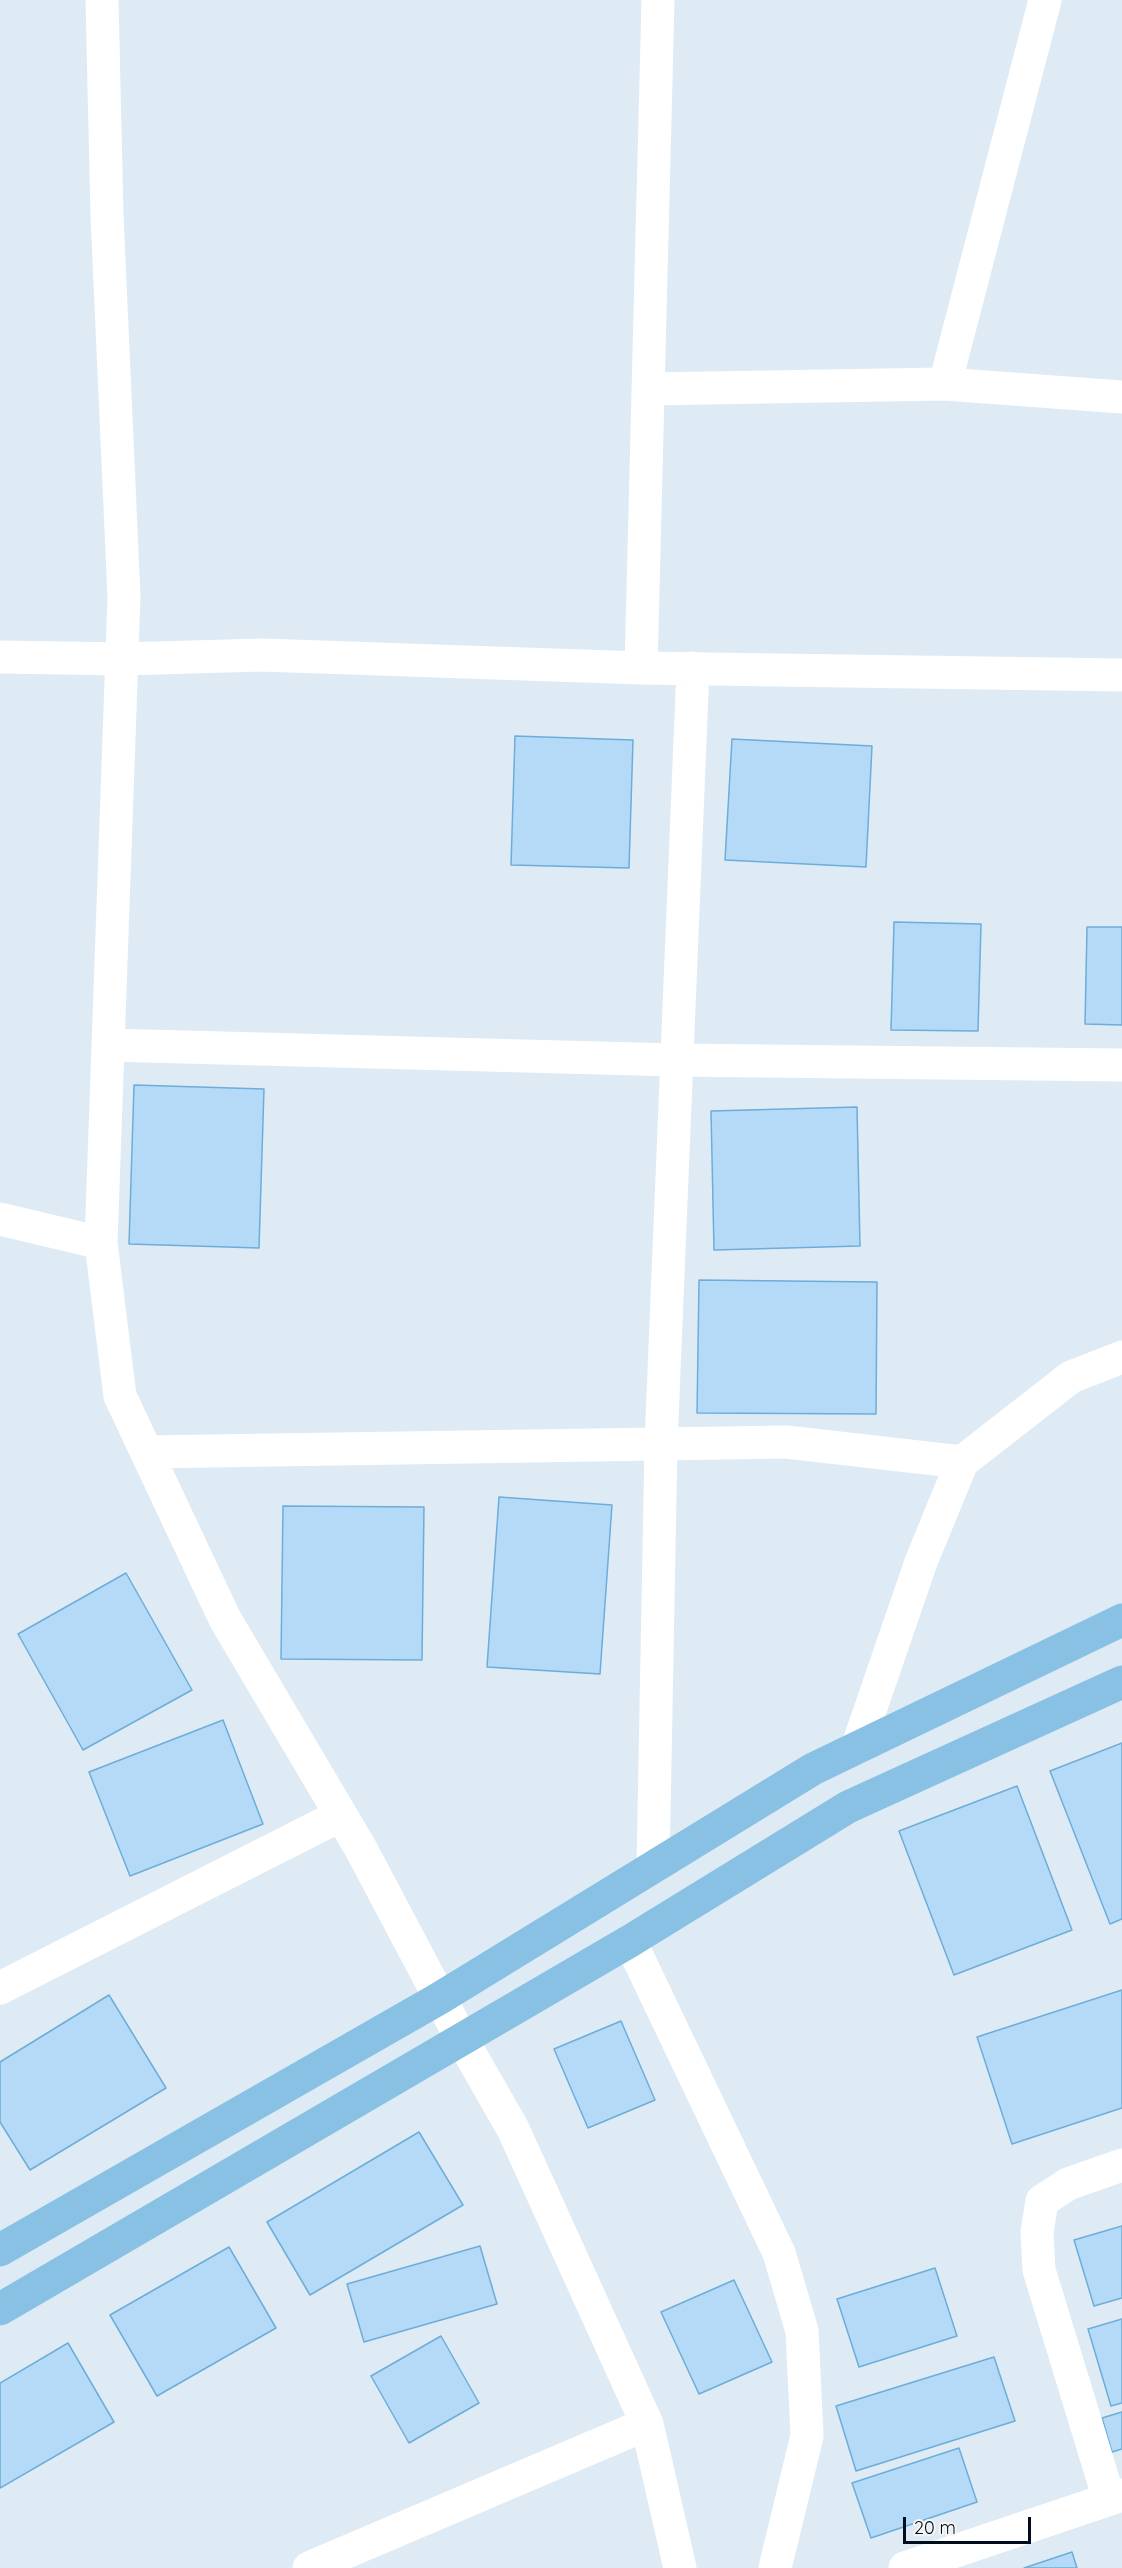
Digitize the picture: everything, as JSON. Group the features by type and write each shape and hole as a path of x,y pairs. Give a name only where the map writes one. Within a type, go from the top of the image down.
{"main road":[{"path":"0,2250 440,1998 813,1769 1122,1620"},
{"path":"0,2309 460,2038 630,1941 848,1807 1122,1682"}],"street":[{"path":"102,0 107,215 124,597 101,1244 120,1396 225,1620 341,1815 460,2038 513,2129 647,2424 680,2568"},
{"path":"641,668 658,0"},
{"path":"945,384 1046,0"},
{"path":"648,389 945,384 1122,397"},
{"path":"0,657 122,659 262,655 641,668 1122,675"},
{"path":"653,1867 661,1444 675,1060 693,668"},
{"path":"109,1045 675,1060 1122,1065"},
{"path":"0,1219 101,1244"},
{"path":"857,1748 921,1562 962,1462 1071,1377 1122,1357"},
{"path":"146,1452 786,1442 962,1462"},
{"path":"0,1988 341,1815"},
{"path":"630,1941 779,2253 802,2331 807,2436 775,2568"},
{"path":"905,2568 1116,2497 1038,2270 1036,2232 1042,2201 1068,2184 1122,2165"},
{"path":"309,2568 647,2424"}],"building":[{"path":"515,736 633,740 629,868 511,865"},
{"path":"732,739 872,746 866,867 725,860"},
{"path":"894,922 981,924 978,1031 891,1030"},
{"path":"1087,927 1122,927 1122,1025 1085,1024"},
{"path":"134,1085 264,1089 259,1248 129,1244"},
{"path":"857,1107 860,1246 714,1250 711,1111"},
{"path":"699,1280 877,1282 876,1414 697,1413"},
{"path":"499,1497 612,1505 600,1674 487,1667"},
{"path":"283,1506 424,1507 422,1660 281,1659"},
{"path":"126,1573 192,1690 83,1750 18,1634"},
{"path":"223,1720 263,1824 130,1876 89,1772"},
{"path":"1122,1743 1122,1919 1110,1924 1050,1771"},
{"path":"1017,1786 1072,1930 954,1975 899,1831"},
{"path":"1122,1990 1122,2108 1012,2144 977,2037"},
{"path":"109,1995 166,2088 30,2170 0,2122 0,2062"},
{"path":"621,2021 655,2100 588,2128 554,2049"},
{"path":"419,2132 463,2205 310,2295 267,2222"},
{"path":"1122,2226 1122,2298 1094,2306 1074,2240"},
{"path":"480,2246 497,2304 364,2342 347,2284"},
{"path":"229,2247 276,2328 157,2396 110,2315"},
{"path":"935,2268 957,2336 859,2367 837,2299"},
{"path":"734,2280 772,2362 699,2394 661,2312"},
{"path":"1122,2319 1122,2403 1111,2406 1088,2329"},
{"path":"441,2336 479,2403 409,2443 371,2376"},
{"path":"68,2343 114,2422 0,2488 0,2383"},
{"path":"994,2357 1015,2421 856,2471 836,2406"},
{"path":"1122,2412 1122,2449 1112,2452 1102,2418"},
{"path":"959,2448 977,2502 871,2538 852,2483"},
{"path":"1072,2552 1077,2568 1024,2568"}]}
